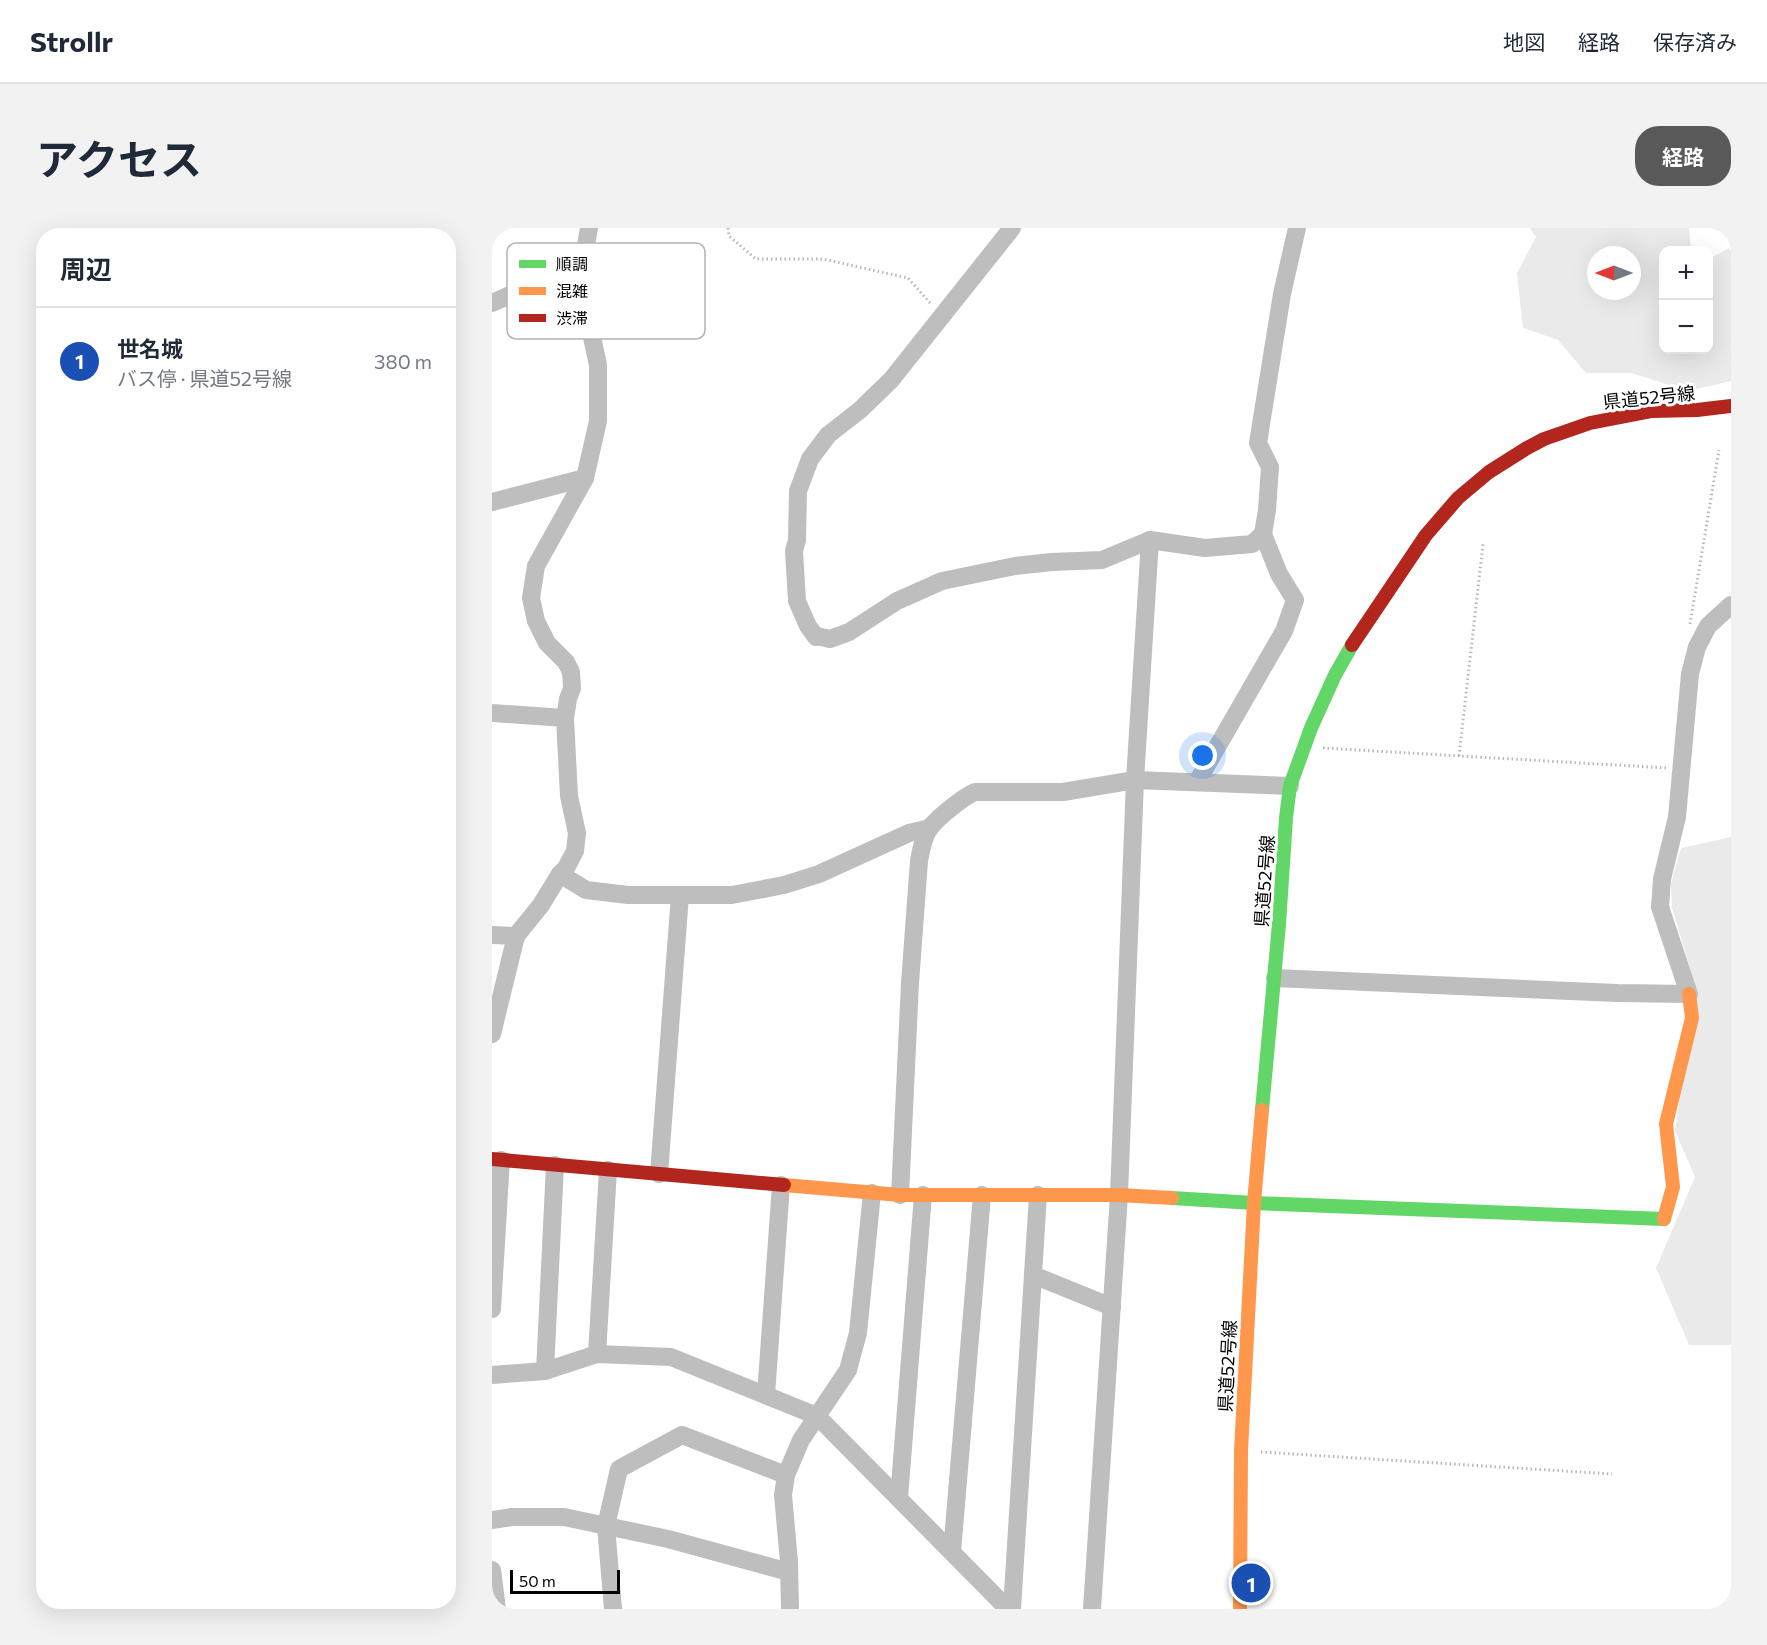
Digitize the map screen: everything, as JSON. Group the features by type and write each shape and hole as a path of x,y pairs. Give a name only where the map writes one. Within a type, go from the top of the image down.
{"main road":[{"name":"県道52号線","path":"1240,1609 1241,1451 1254,1203 1290,786 1311,728 1335,675 1355,640 1404,567 1447,509 1489,472 1527,447 1590,423 1652,411 1697,410 1731,406"},
{"path":"496,1160 900,1195 1119,1195 1254,1203 1665,1219 1673,1187 1666,1124 1692,1018 1689,994"}],"street":[{"path":"587,243 590,228"},
{"path":"1012,228 891,380 860,410 828,435 810,459 798,491 797,540 794,551 797,601 808,626 816,637 830,639 849,632 897,601 942,581 1015,566 1102,560 1150,540 1205,548 1252,544 1263,534"},
{"path":"1197,782 1284,632 1295,600 1279,574 1263,534 1270,467 1258,443 1282,294 1297,228"},
{"path":"492,303 507,296"},
{"path":"492,1034 516,936 560,874 567,868 575,851 578,833 569,796 565,718 572,688 571,672 566,662 547,643 536,621 531,598 536,566 585,478 598,421 598,365 592,339"},
{"path":"492,502 585,478"},
{"path":"1092,1609 1119,1195 1135,780 1150,540"},
{"path":"1275,978 1689,994 1660,907 1662,879 1677,817 1690,674 1697,647 1708,626 1731,605"},
{"path":"492,713 565,718"},
{"path":"900,1195 910,983 919,861 923,843 930,828 965,796 975,792 1062,792 1135,780 1290,786"},
{"path":"560,874 586,890 628,895 732,895 784,885 819,874 909,833 930,828"},
{"path":"659,1174 680,895"},
{"path":"492,935 516,936"},
{"path":"492,1309 496,1160"},
{"path":"545,1371 555,1165"},
{"path":"597,1354 608,1170"},
{"path":"766,1395 781,1185"},
{"path":"790,1609 783,1495 786,1474 801,1440 848,1370 858,1333 872,1193"},
{"path":"898,1498 923,1195"},
{"path":"952,1552 982,1195"},
{"path":"1010,1609 1038,1195"},
{"path":"1033,1275 1112,1307"},
{"path":"492,1375 545,1371 597,1354 671,1357 817,1416 1010,1609"},
{"path":"613,1609 606,1526 619,1470 682,1435 786,1474"},
{"path":"492,1520 512,1517 564,1517 668,1539 789,1572"},
{"path":"492,1570 497,1609"}],"path":[{"path":"728,228 729,236 756,258 824,259 908,278 942,316"},
{"path":"1690,627 1719,450"},
{"path":"1460,756 1482,544"},
{"path":"1304,747 1682,769"},
{"path":"1241,1451 1612,1474"}],"shaded area":[{"path":"1530,228 1689,228 1691,246 1659,246 1659,354 1713,354 1713,257 1729,248 1731,250 1731,381 1688,391 1631,373 1586,373 1558,340 1523,328 1517,273 1536,237"},
{"path":"1731,837 1731,1345 1689,1345 1656,1268 1695,1177 1675,1131 1695,984 1672,908 1671,883 1681,848"}],"traffic: fast":[{"path":"1262,1110 1290,786 1311,728 1335,675 1352,645"},
{"path":"1172,1198 1664,1219"}],"traffic: slow":[{"path":"1664,1219 1673,1187 1666,1124 1692,1018 1689,994"},
{"path":"1240,1609 1241,1451 1254,1203 1262,1110"},
{"path":"784,1185 900,1195 1119,1195 1172,1198"}],"traffic: jam":[{"path":"1352,645 1426,535 1458,498 1489,472 1527,448 1544,439 1590,423 1652,411 1697,410 1731,406"},
{"path":"492,1159 784,1185"}],"place":[{"name":"世名城","path":"1251,1583"}]}
